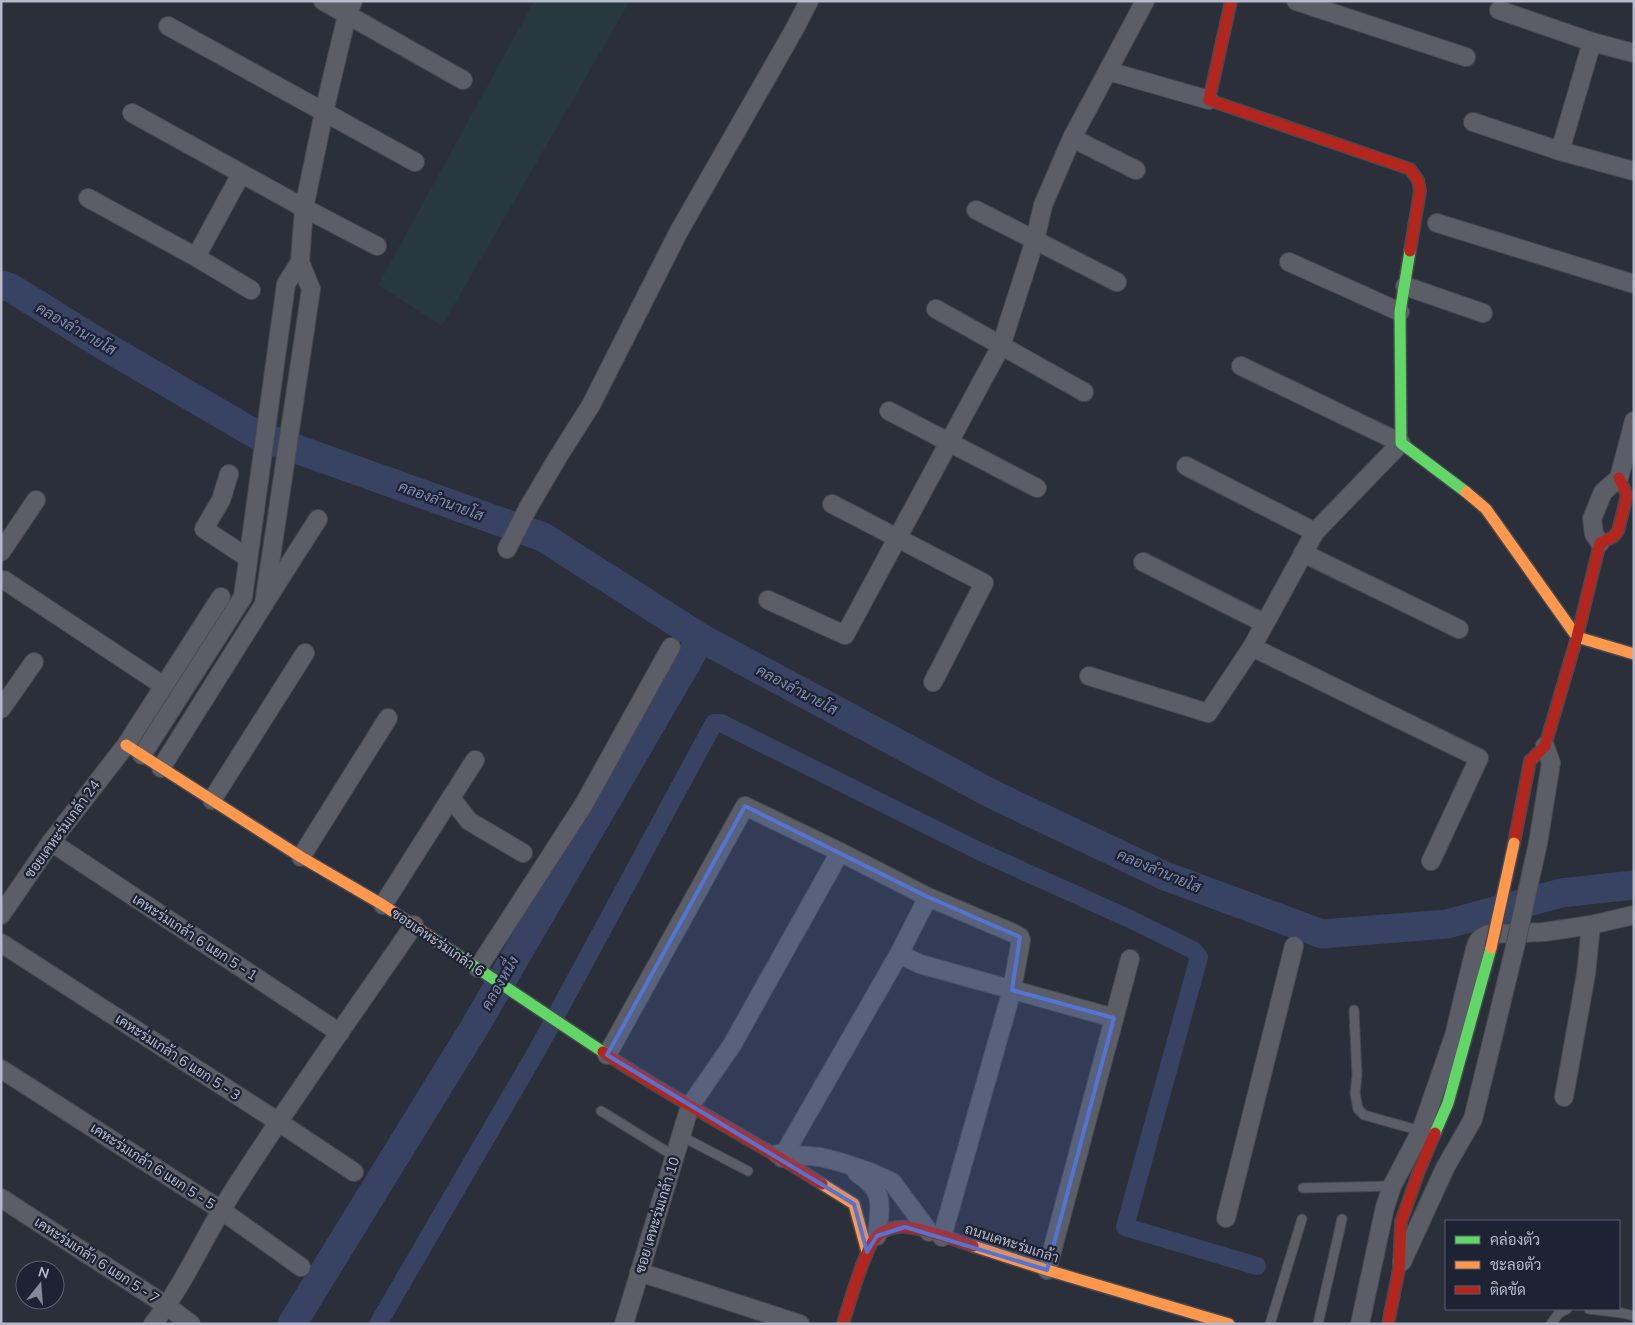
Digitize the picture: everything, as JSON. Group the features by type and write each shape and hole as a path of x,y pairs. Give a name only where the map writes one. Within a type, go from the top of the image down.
{"street":[{"path":"323,1 350,8 464,80"},
{"path":"507,549 528,508 591,405 678,233 809,1"},
{"path":"768,600 845,635 1002,346 1043,205 1072,138 1145,1"},
{"path":"1209,100 1230,1"},
{"path":"1296,1 1466,57"},
{"path":"264,604 311,289 300,262 304,208 324,112 350,8"},
{"path":"1499,10 1592,42 1634,53"},
{"path":"168,26 416,162"},
{"path":"1560,151 1592,42"},
{"path":"1089,676 1208,713 1252,647 1315,532 1401,443 1400,312 1421,187 1418,177 1410,169 1209,100 1108,71"},
{"path":"132,113 241,174 377,246"},
{"path":"1473,122 1560,151 1634,171"},
{"path":"1072,138 1136,170"},
{"path":"196,257 241,174"},
{"path":"88,198 196,257 251,290"},
{"path":"976,210 1117,282"},
{"path":"1437,224 1634,284"},
{"path":"142,755 243,597 286,284 300,262"},
{"path":"1289,262 1400,312"},
{"path":"1405,286 1483,313"},
{"path":"936,309 1084,392"},
{"path":"1241,366 1401,443 1473,496 1486,509 1577,636 1634,654"},
{"path":"889,411 1037,488"},
{"path":"1388,1324 1398,1269 1401,1222 1419,1171 1448,1103 1491,948 1530,761 1544,746 1577,636 1600,543 1594,534 1592,519 1603,492 1620,478 1629,458 1634,421"},
{"path":"1186,466 1315,532"},
{"path":"228,474 221,500 204,528 248,558"},
{"path":"1600,543 1613,537 1618,530 1627,495 1620,478"},
{"path":"1,552 36,500"},
{"path":"832,504 984,583 933,682"},
{"path":"161,768 318,518"},
{"path":"1303,553 1459,629"},
{"path":"1144,562 1264,623"},
{"path":"246,578 268,579"},
{"path":"4,580 164,686"},
{"name":"ซอยเคหะร่มเกล้า 24","path":"1,915 51,842 126,745 221,597"},
{"path":"483,972 584,804 670,647"},
{"path":"1252,647 1479,758 1431,861"},
{"path":"212,800 305,653"},
{"path":"1,709 34,662"},
{"path":"301,857 388,718"},
{"name":"ซอยเคหะร่มเกล้า 6","path":"126,745 301,857 383,905 607,1055 690,1106 781,1155 854,1204 867,1252"},
{"path":"1398,1269 1445,1168 1473,1120 1538,843 1551,764 1544,746"},
{"path":"383,905 475,760"},
{"path":"451,798 469,821 524,852"},
{"path":"607,1055 744,806 928,897 1020,937 1021,944 1012,990 935,1235"},
{"name":"เคหะร่มเกล้า 6 แยก 5 - 1","path":"51,842 340,1033"},
{"name":"ซอย เคหะร่มเกล้า 10","path":"624,1324 690,1106 732,1045 840,852"},
{"path":"781,1155 899,954 928,897"},
{"path":"1360,1324 1385,1206 1392,1186 1421,1131 1454,1036 1478,940 1489,934 1544,932 1591,925 1634,915"},
{"path":"153,1324 167,1306 221,1210 278,1121 414,925"},
{"path":"1564,1097 1586,974 1591,925"},
{"name":"เคหะร่มเกล้า 6 แยก 5 - 3","path":"1,943 354,1172"},
{"path":"1226,1218 1294,946"},
{"path":"899,954 920,964 1114,1018"},
{"path":"1046,1270 1130,959"},
{"name":"เคหะร่มเกล้า 6 แยก 5 - 5","path":"1,1069 221,1210 301,1267"},
{"name":"ซอยเคหะร่มเกล้า 6","path":"781,1155 820,1157 870,1172 892,1182 935,1235"},
{"name":"ซอยเคหะร่มเกล้า 6","path":"840,1162 869,1180 875,1188 879,1209 877,1236"},
{"name":"เคหะร่มเกล้า 6 แยก 5 - 7","path":"1,1198 167,1306 191,1324"},
{"name":"ถนนเคหะร่มเกล้า","path":"877,1236 889,1229 905,1227 1046,1270 1191,1318 1229,1324"},
{"path":"843,1324 867,1252 877,1236"},
{"path":"639,1272 800,1324"}],"lane":[{"path":"1354,1010 1357,1076 1354,1093 1358,1109 1364,1114 1421,1131"},
{"path":"601,1110 674,1156"},
{"path":"680,1136 748,1171"},
{"path":"1303,1188 1392,1186"},
{"path":"1270,1324 1302,1219"},
{"path":"1318,1324 1342,1219"},
{"path":"1551,1324 1559,1313 1565,1310"},
{"path":"1598,1310 1634,1316"}],"highlighted area":[{"path":"745,806 928,897 1020,937 1012,990 1114,1018 1047,1270 905,1227 877,1236 867,1252 854,1204 607,1055"}],"shaded area":[{"path":"534,1 630,1 442,326 378,285"}],"waterway":[{"name":"คลองลำนายโส","path":"1,285 11,288 101,344 257,435 543,537 701,638 994,795 1165,876 1322,934 1447,924 1561,893 1634,885"},
{"name":"คลองหนึ่ง","path":"292,1324 474,1028 701,638"},
{"path":"378,1324 539,1047 714,723 721,723 983,853 1130,919 1193,950 1199,957 1125,1227 1257,1266"}],"traffic: fast":[{"path":"1410,251 1400,312 1401,443 1466,492"},
{"path":"432,938 603,1052"},
{"path":"1435,1133 1448,1103 1491,948"}],"traffic: slow":[{"path":"1466,492 1486,509 1577,637 1634,654"},
{"path":"126,745 301,857 383,905 432,938"},
{"path":"1491,948 1514,843"},
{"path":"822,1184 854,1204 867,1252"},
{"path":"973,1246 1229,1324"}],"traffic: jam":[{"path":"1231,1 1209,100 1410,169 1418,180 1420,191 1410,251"},
{"path":"1514,843 1530,761 1545,746 1577,637 1600,543 1613,537 1618,531 1627,495 1619,478"},
{"path":"603,1052 822,1184"},
{"path":"1388,1324 1399,1269 1401,1222 1435,1133"},
{"path":"843,1324 853,1290 868,1251 873,1241 881,1233 896,1228 916,1228 973,1246"}]}
